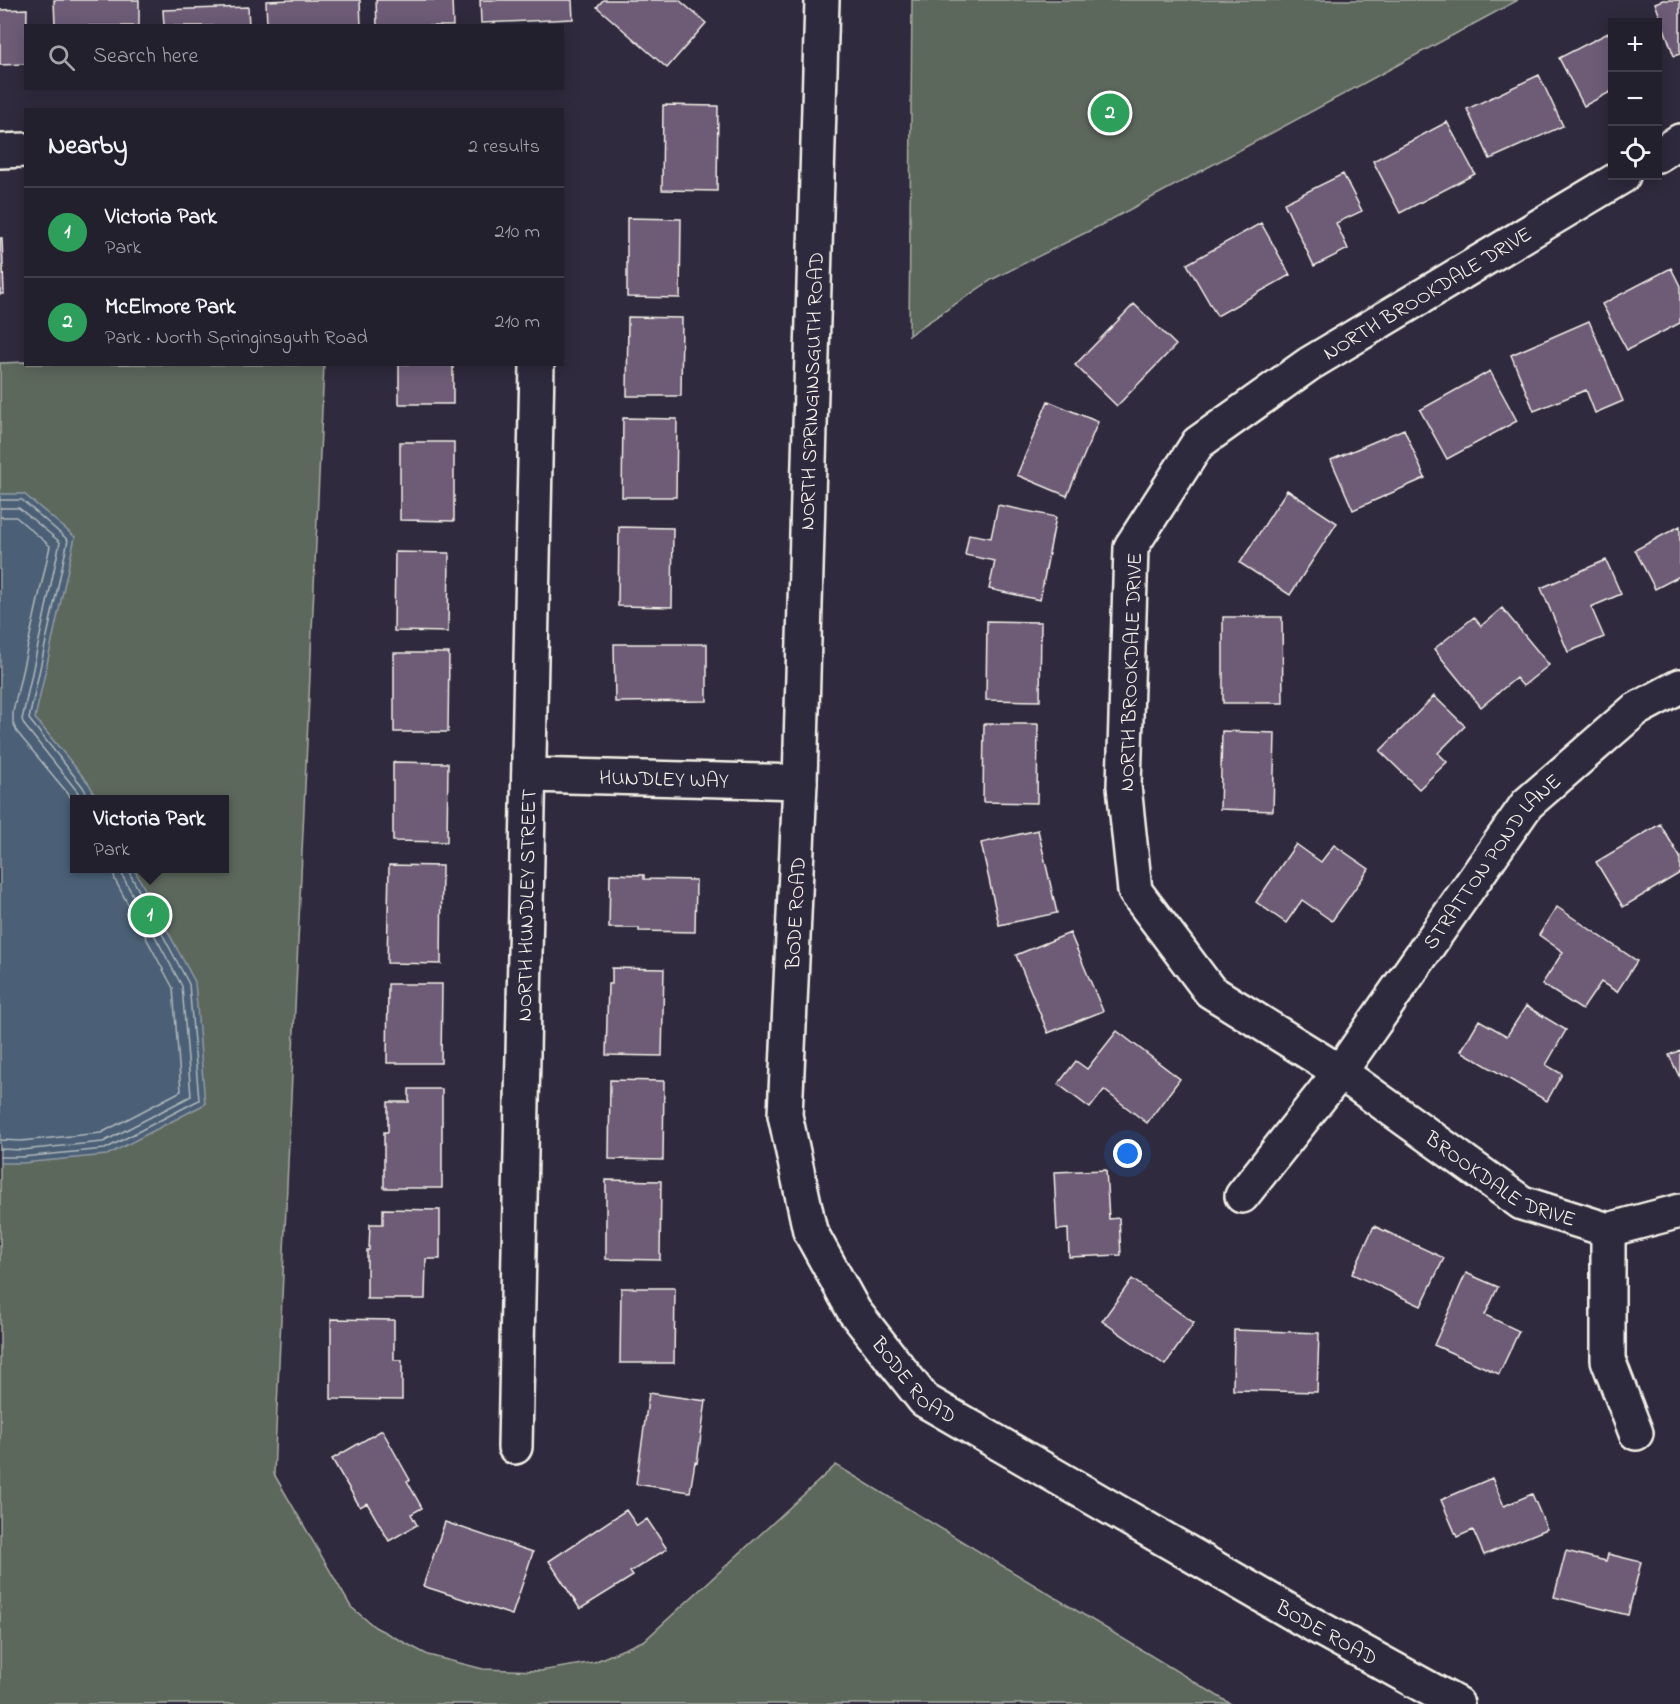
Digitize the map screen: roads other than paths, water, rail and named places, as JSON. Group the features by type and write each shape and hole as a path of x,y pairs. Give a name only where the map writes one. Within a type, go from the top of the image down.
{"street":[{"name":"NORTH SPRINGINSGUTH ROAD","path":"801,782 822,0"},
{"path":"1662,152 1680,141"},
{"path":"0,151 24,150"},
{"name":"NORTH BROOKDALE DRIVE","path":"1340,1072 1210,991 1135,891 1124,786 1131,547 1198,443 1309,364 1616,180"},
{"name":"NORTH HUNDLEY STREET","path":"515,1447 537,366"},
{"name":"STRATTON POND LANE","path":"1242,1196 1340,1072 1527,804 1635,710 1680,686"},
{"name":"HUNDLEY WAY","path":"529,775 801,782"},
{"name":"BODE ROAD","path":"801,782 785,1115 810,1231 854,1311 924,1400 1291,1612 1457,1704"},
{"name":"BROOKDALE DRIVE","path":"1340,1072 1522,1203 1608,1230"},
{"path":"1636,1433 1608,1360 1608,1230 1680,1211"}],"water":[{"path":"0,494 24,494 75,537 35,718 89,784 95,795 70,795 70,873 136,873 195,982 205,1104 107,1155 0,1163"}],"place":[{"name":"McElmore Park","path":"1110,113"},
{"name":"Victoria Park","path":"150,915"}]}
